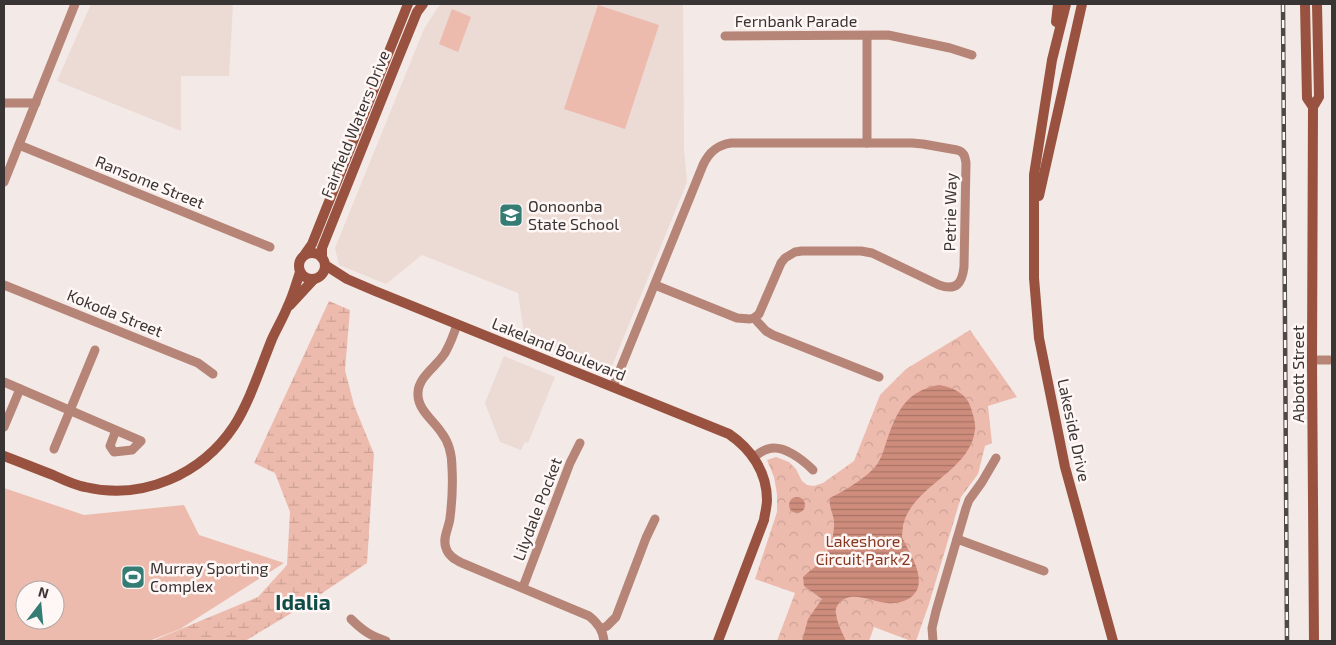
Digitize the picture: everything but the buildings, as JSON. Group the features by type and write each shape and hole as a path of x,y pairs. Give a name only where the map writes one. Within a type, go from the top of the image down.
{"street":[{"path":"4,182 75,4"},
{"name":"Fairfield Waters Drive","path":"305,254 312,244 408,4"},
{"name":"Fairfield Waters Drive","path":"324,261 322,248 393,71 423,4"},
{"path":"1052,60 1058,4"},
{"name":"Lakeside Drive","path":"1066,4 1052,60 1034,175 1034,278 1039,338 1065,467 1113,641"},
{"name":"Lakeside Drive","path":"1034,221 1082,4"},
{"name":"Abbott Street","path":"1305,4 1307,98 1313,107"},
{"name":"Abbott Street","path":"1314,641 1313,107 1319,97 1317,4"},
{"name":"Fernbank Parade","path":"725,36 888,35 950,48 972,55"},
{"name":"Fernbank Parade","path":"867,36 867,143"},
{"path":"4,104 36,103"},
{"name":"Petrie Way","path":"613,387 703,165 707,157 717,147 731,143 923,144 957,150 963,153 966,163 964,267 962,279 955,286 946,287 882,257 861,251 795,252 781,263 763,307 754,318"},
{"name":"Ransome Street","path":"19,145 270,247"},
{"path":"4,456 86,487 105,490 122,491 143,488 176,478 193,468 209,455 224,440 235,425 275,332 288,307 300,272 300,260 305,254 313,253 320,255 324,261 323,273 288,307"},
{"name":"Lakeland Boulevard","path":"324,261 347,279 729,434 740,442 754,457 765,479 767,501 764,520 718,641"},
{"path":"300,272 306,278 317,277"},
{"name":"Lakeland Boulevard","path":"317,277 347,279"},
{"name":"Kokoda Street","path":"4,285 198,363 213,374"},
{"path":"655,285 736,318 754,318 766,331 773,335 879,377"},
{"path":"457,324 447,350 422,379 418,392 419,403 442,432 451,454 452,485 446,548 454,559 585,613 595,620 601,629 604,641"},
{"path":"54,449 95,350"},
{"path":"1312,360 1332,360"},
{"path":"4,382 116,430"},
{"path":"4,426 20,389"},
{"name":"Lilydale Pocket","path":"523,587 570,463 580,442"},
{"path":"754,457 766,449 778,448 801,459 812,470"},
{"path":"933,641 932,628 936,611 969,500 996,458"},
{"path":"601,629 616,617 655,519"},
{"path":"957,539 1044,572"},
{"path":"351,620 364,631 386,641"}],"shaded area":[{"path":"91,4 233,4 229,76 181,76 181,131 57,81"},
{"name":"Oonoonba State School","path":"442,4 683,4 684,148 687,182 612,366 605,371 525,339 518,293 422,255 386,284 339,265 335,248 424,29"},
{"path":"504,356 555,377 528,443 525,442 521,450 500,442 485,403"},
{"path":"939,385 954,389 963,395 969,403 975,430 971,444 963,457 918,499 909,511 903,525 902,537 918,574 919,585 917,590 908,599 895,603 856,597 845,599 838,604 836,612 846,641 802,641 808,619 822,599 804,586 803,577 822,560 830,544 834,521 830,498 857,482 875,466 881,457 898,413 910,398 918,392"},
{"path":"794,497 800,497 805,502 803,511 794,513 789,508 789,502"}],"green space":[{"path":"598,5 659,25 625,129 564,109"},
{"path":"452,9 471,17 458,52 439,44"},
{"path":"329,301 350,310 345,370 354,405 374,454 367,563 300,608 245,641 152,641 258,597 287,565 290,512 275,473 254,463"},
{"name":"Lakeshore Circuit Park 2","path":"970,330 1017,397 988,406 992,443 985,446 978,474 961,497 916,641 911,641 874,627 869,641 777,641 795,593 755,579 777,512 777,494 774,477 767,460 776,457 789,462 807,485 814,486 823,483 854,461 880,395 906,369"},
{"name":"Murray Sporting Complex","path":"4,488 84,515 184,505 199,535 284,563 180,629 149,641 4,641"}],"railway":[{"path":"1283,4 1287,641"}],"place":[{"name":"Oonoonba State School","path":"511,215"},
{"name":"Murray Sporting Complex","path":"133,577"}],"district":[{"name":"Idalia","path":"303,603"}]}
